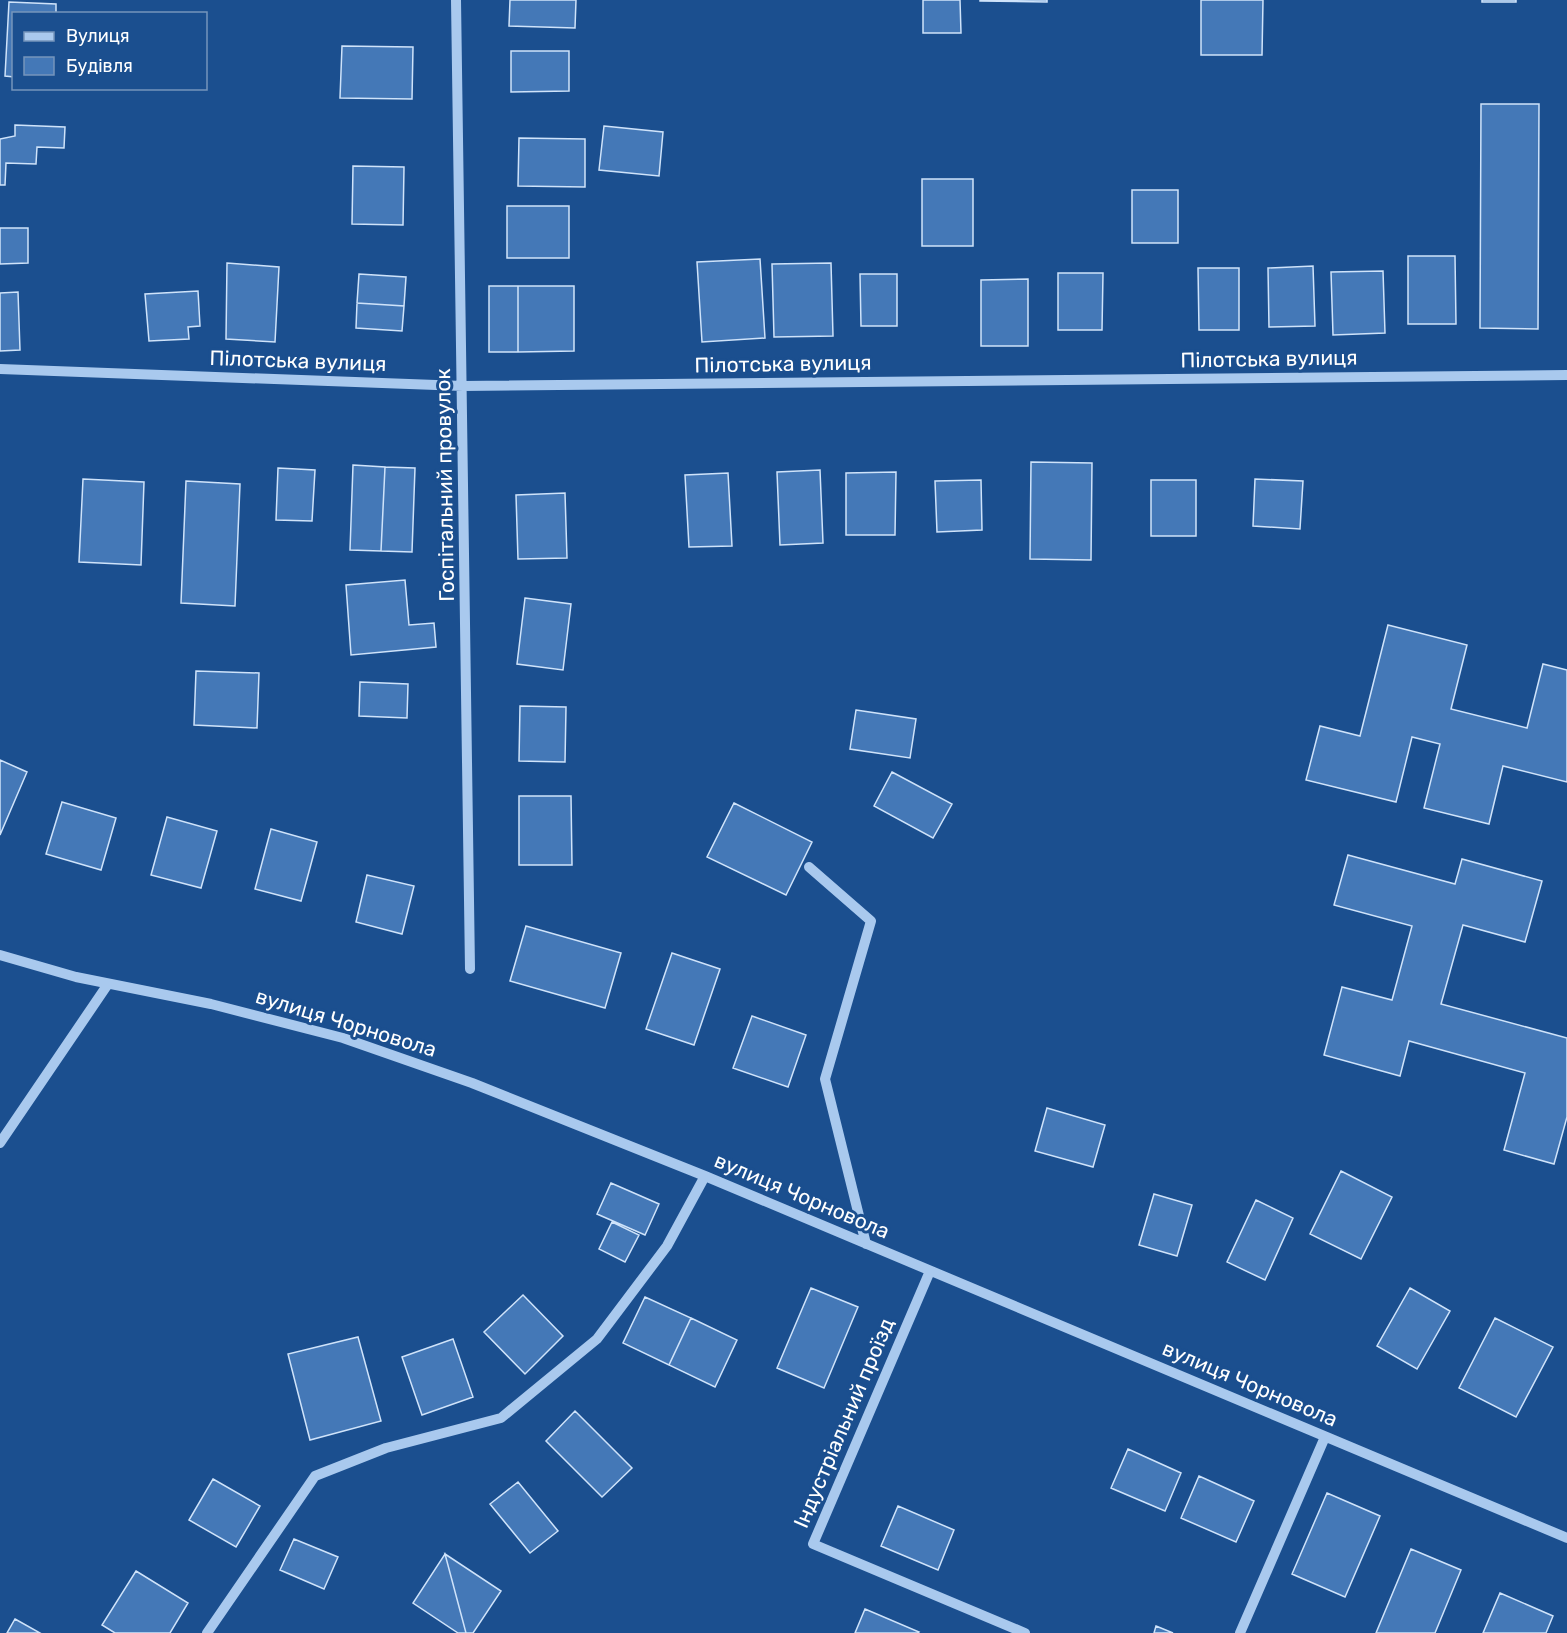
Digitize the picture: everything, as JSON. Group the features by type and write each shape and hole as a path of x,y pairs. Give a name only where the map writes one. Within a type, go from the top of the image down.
{"street":[{"name":"Госпітальний провулок","path":"456,0 470,969"},
{"name":"Пілотська вулиця","path":"0,369 463,386 1567,375"},
{"path":"809,867 871,921 825,1079 866,1244"},
{"name":"вулиця Чорновола","path":"0,955 108,984 211,1004 343,1038 472,1083 705,1176 1567,1538"},
{"path":"0,1143 108,984"},
{"path":"207,1633 315,1476 386,1448 501,1418 597,1339 667,1246 705,1176"},
{"name":"Індустріальний проїзд","path":"930,1271 813,1544 1025,1633"},
{"path":"1240,1633 1326,1437"}],"building":[{"path":"510,0 576,0 575,28 509,26"},
{"path":"923,0 960,0 961,33 923,33"},
{"path":"1047,0 1047,2 980,1"},
{"path":"1201,0 1263,0 1262,55 1201,55"},
{"path":"1482,0 1516,0 1516,2 1482,2"},
{"path":"9,2 56,4 56,12 12,12 12,77 5,76"},
{"path":"342,46 413,47 412,99 340,98"},
{"path":"511,51 569,51 569,91 511,92"},
{"path":"1481,104 1539,104 1538,329 1480,328"},
{"path":"15,125 65,127 64,148 37,147 36,164 6,163 5,185 0,185 0,139 15,136"},
{"path":"604,126 663,132 659,176 599,170"},
{"path":"519,138 585,139 585,187 518,186"},
{"path":"353,166 404,167 403,225 352,224"},
{"path":"922,179 973,179 973,246 922,246"},
{"path":"1132,190 1178,190 1178,243 1132,243"},
{"path":"507,206 569,206 569,258 507,258"},
{"path":"0,228 28,228 28,263 0,264"},
{"path":"1408,256 1455,256 1456,324 1408,324"},
{"path":"760,259 765,338 702,342 697,262"},
{"path":"227,263 279,267 275,342 226,339"},
{"path":"831,263 833,336 774,337 772,264"},
{"path":"1313,266 1315,326 1269,327 1268,268"},
{"path":"1198,268 1239,268 1239,330 1199,330"},
{"path":"1383,271 1385,333 1333,335 1331,272"},
{"path":"1058,273 1103,273 1102,330 1058,330"},
{"path":"359,274 406,277 404,306 357,303"},
{"path":"860,274 897,274 897,326 861,326"},
{"path":"1028,279 1028,346 981,346 981,280"},
{"path":"489,286 518,286 518,352 489,352"},
{"path":"518,286 574,286 574,351 518,352"},
{"path":"198,291 200,326 188,327 189,339 149,341 145,294"},
{"path":"18,292 20,350 0,351 0,293"},
{"path":"357,303 404,306 402,331 356,328"},
{"path":"1031,462 1092,463 1091,560 1030,559"},
{"path":"353,465 385,467 381,551 350,550"},
{"path":"385,467 415,468 412,552 381,551"},
{"path":"278,468 315,470 312,521 276,520"},
{"path":"820,470 823,543 780,545 777,472"},
{"path":"896,472 895,535 846,535 846,473"},
{"path":"728,473 732,546 689,547 685,475"},
{"path":"83,479 144,482 141,565 79,562"},
{"path":"1255,479 1303,481 1300,529 1253,526"},
{"path":"981,480 982,530 937,532 935,481"},
{"path":"1151,480 1196,480 1196,536 1151,536"},
{"path":"186,481 240,484 235,606 181,603"},
{"path":"565,493 567,558 518,559 516,495"},
{"path":"405,580 409,625 434,623 436,647 351,655 346,585"},
{"path":"525,598 571,604 563,670 517,664"},
{"path":"1388,625 1467,645 1451,709 1527,728 1543,664 1567,670 1567,782 1503,766 1489,824 1424,808 1440,744 1412,737 1396,802 1306,780 1320,726 1360,736"},
{"path":"196,671 259,673 257,728 194,725"},
{"path":"360,682 408,684 407,718 359,716"},
{"path":"520,706 566,707 565,762 519,761"},
{"path":"856,710 916,719 910,758 850,749"},
{"path":"0,760 27,772 0,835"},
{"path":"892,772 952,804 933,838 874,806"},
{"path":"519,796 571,796 572,865 519,865"},
{"path":"62,802 116,818 101,870 46,854"},
{"path":"734,803 812,842 786,895 707,857"},
{"path":"167,817 217,831 201,888 151,875"},
{"path":"271,829 317,842 301,901 255,889"},
{"path":"1348,855 1455,884 1462,859 1542,881 1525,942 1463,925 1441,1004 1567,1038 1567,1117 1554,1164 1504,1150 1525,1073 1409,1041 1400,1076 1324,1055 1342,987 1392,1000 1412,926 1334,905"},
{"path":"367,875 414,886 402,934 356,922"},
{"path":"526,926 621,953 605,1008 510,981"},
{"path":"672,953 720,969 694,1045 646,1029"},
{"path":"752,1016 806,1035 788,1087 733,1068"},
{"path":"1047,1108 1105,1125 1093,1167 1035,1151"},
{"path":"1341,1171 1392,1197 1361,1259 1310,1234"},
{"path":"611,1183 659,1204 645,1235 597,1214"},
{"path":"1154,1194 1192,1205 1177,1256 1139,1245"},
{"path":"1256,1200 1293,1218 1265,1280 1227,1262"},
{"path":"612,1222 639,1235 625,1262 599,1249"},
{"path":"811,1288 858,1307 824,1388 777,1368"},
{"path":"1410,1288 1450,1311 1417,1369 1377,1346"},
{"path":"523,1295 563,1336 525,1374 484,1332"},
{"path":"645,1297 691,1318 669,1365 623,1343"},
{"path":"691,1318 737,1340 715,1387 669,1365"},
{"path":"1495,1318 1553,1347 1516,1417 1459,1388"},
{"path":"358,1337 381,1421 310,1440 288,1354"},
{"path":"453,1339 473,1397 422,1415 402,1357"},
{"path":"575,1411 632,1468 602,1497 546,1441"},
{"path":"1128,1449 1181,1473 1165,1511 1111,1488"},
{"path":"1199,1476 1254,1501 1236,1542 1181,1518"},
{"path":"213,1479 260,1506 236,1547 189,1520"},
{"path":"518,1482 558,1531 530,1553 490,1504"},
{"path":"1327,1493 1380,1516 1345,1597 1292,1574"},
{"path":"898,1506 954,1530 938,1570 881,1546"},
{"path":"294,1539 338,1557 324,1589 280,1570"},
{"path":"1411,1549 1461,1570 1435,1633 1376,1633"},
{"path":"445,1554 501,1591 473,1633 466,1633"},
{"path":"445,1554 466,1633 458,1633 413,1603"},
{"path":"136,1571 188,1603 170,1633 115,1633 102,1625"},
{"path":"1500,1593 1553,1616 1546,1633 1483,1633"},
{"path":"865,1609 919,1632 855,1633"},
{"path":"15,1619 40,1633 7,1633"},
{"path":"1156,1626 1173,1633 1154,1633"}]}
